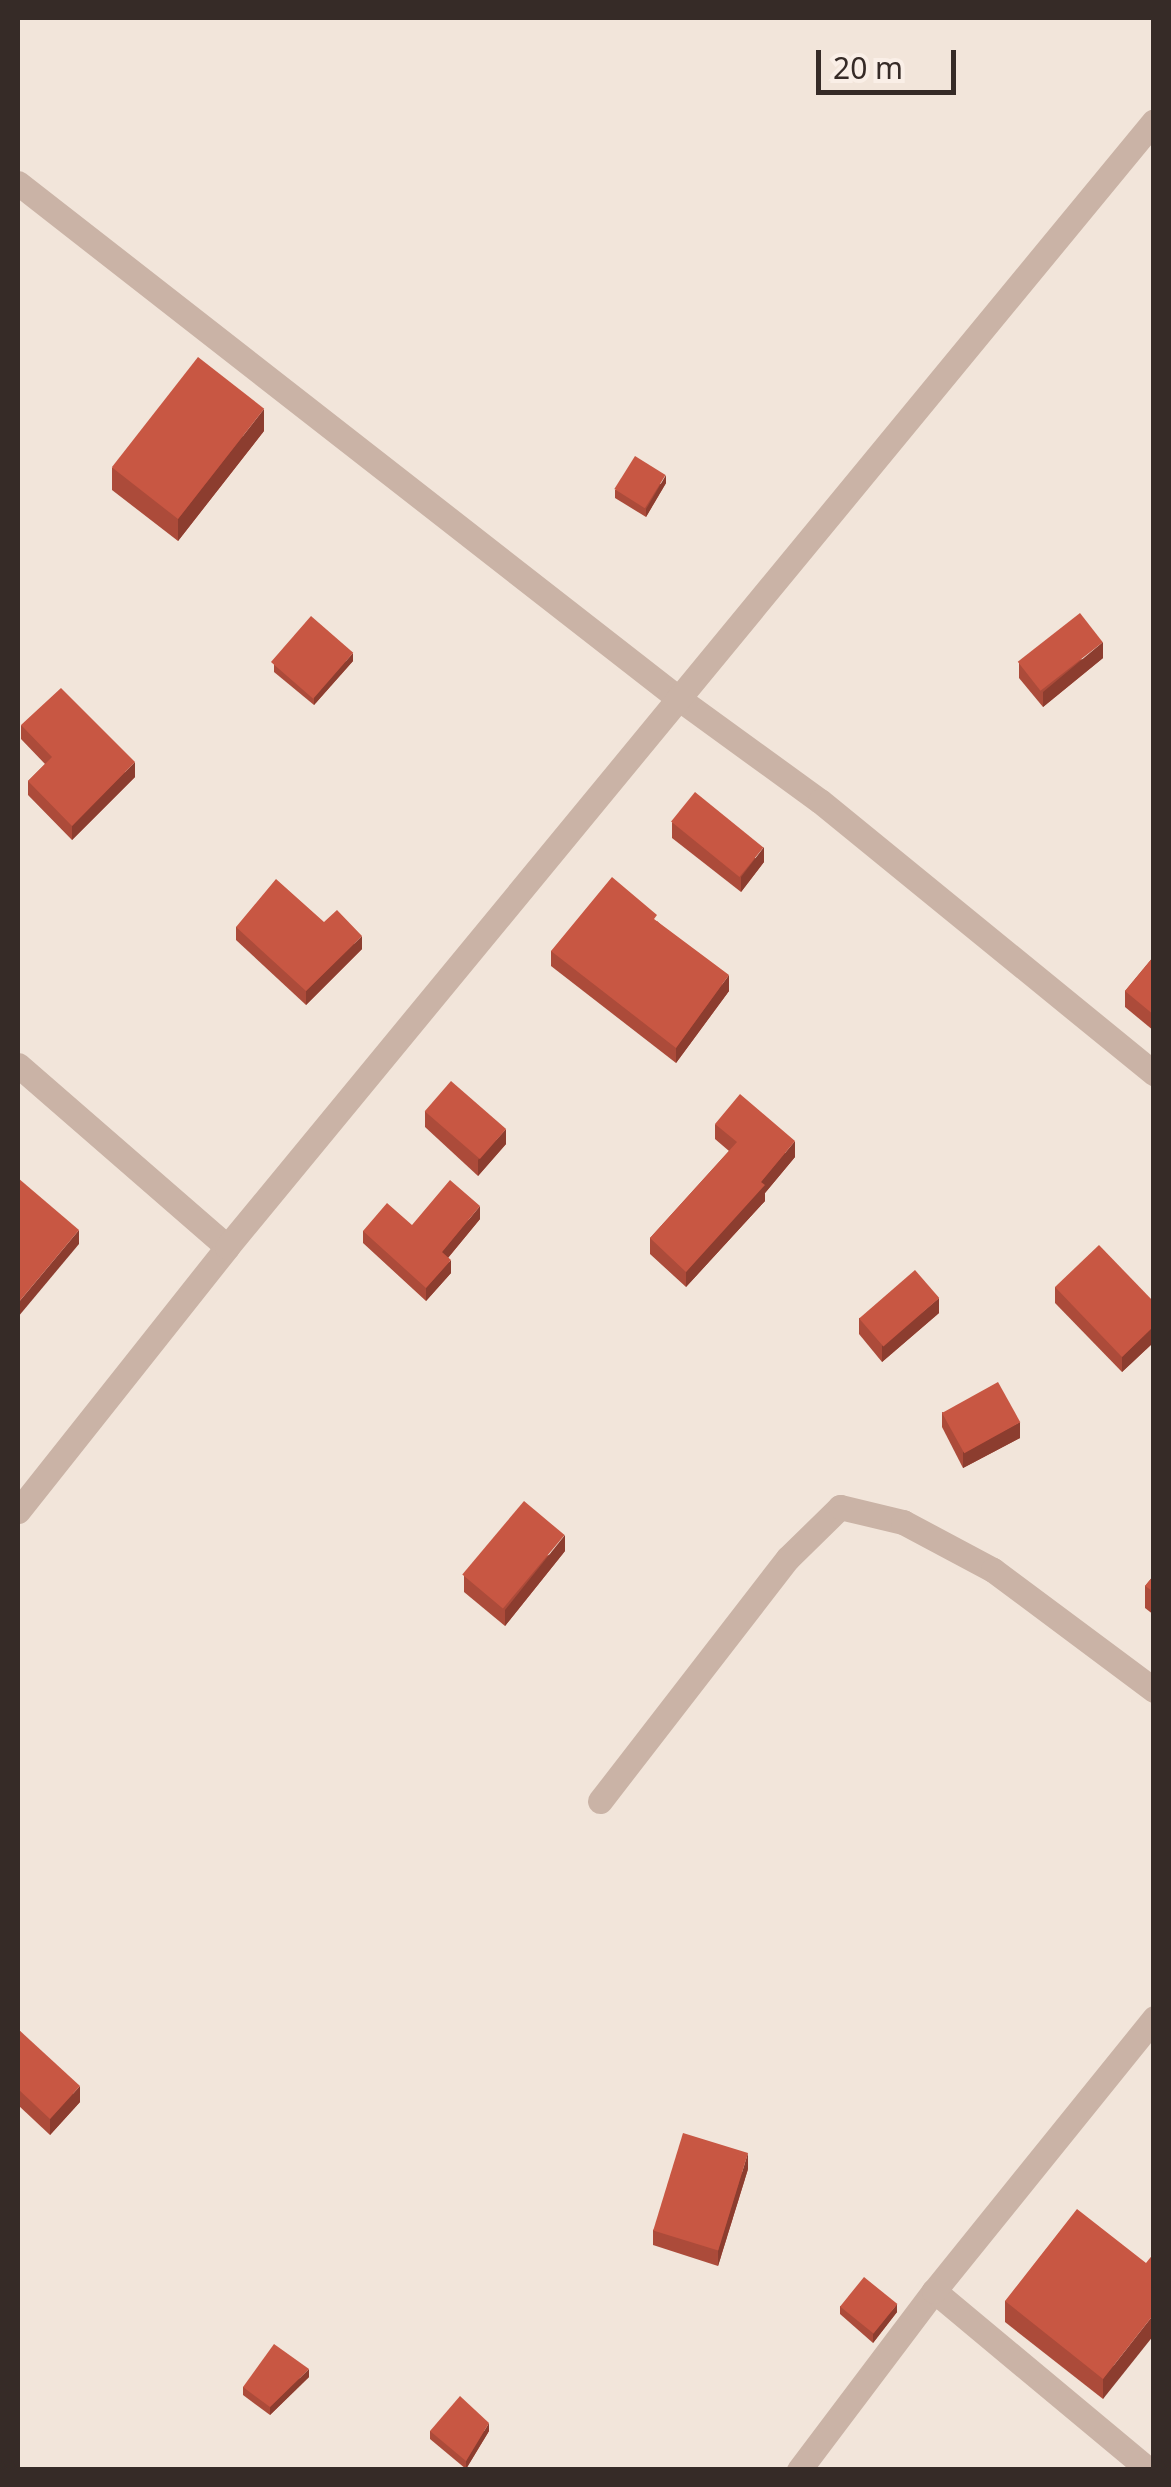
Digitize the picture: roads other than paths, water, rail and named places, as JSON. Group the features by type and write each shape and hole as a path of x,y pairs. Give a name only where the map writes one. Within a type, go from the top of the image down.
{"street":[{"path":"18,1511 227,1247 1154,121"},
{"path":"18,183 678,698 820,801 1154,1073"},
{"path":"18,1065 227,1247"},
{"path":"600,1800 788,1558 840,1507 903,1522 993,1570 1154,1690"},
{"path":"799,2470 934,2292 1154,2018"},
{"path":"934,2292 1149,2470"}]}
